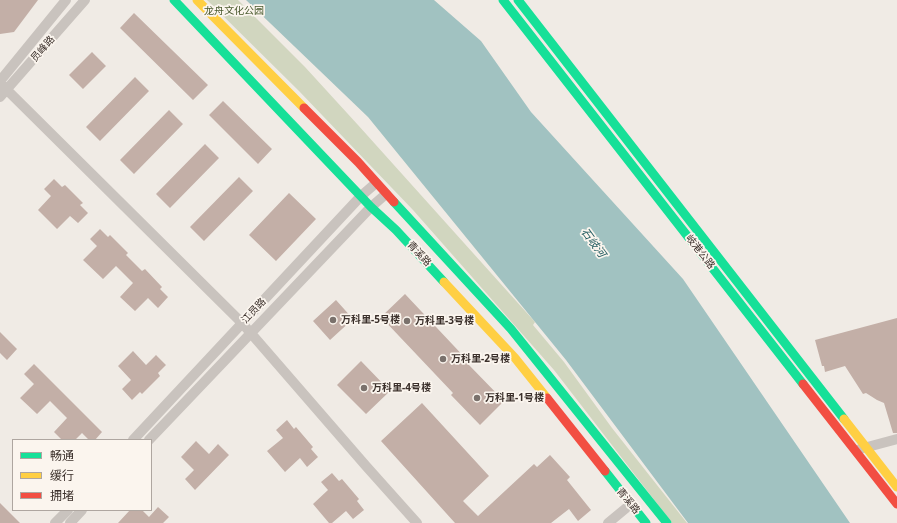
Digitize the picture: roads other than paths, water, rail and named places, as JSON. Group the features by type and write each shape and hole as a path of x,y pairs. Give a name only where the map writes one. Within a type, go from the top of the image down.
{"main road":[{"name":"青溪路","path":"174,0 371,207 396,230 515,358 646,523"},
{"name":"青溪路","path":"197,0 358,162 511,329 667,523"},
{"name":"岐港公路","path":"502,0 897,504"},
{"name":"岐港公路","path":"518,0 897,486"}],"street":[{"name":"员峰路","path":"2,88 66,0"},
{"name":"员峰路","path":"2,88 85,0"},
{"path":"2,88 242,323 417,523"},
{"name":"江员路","path":"134,439 361,196 376,183"},
{"name":"江员路","path":"150,439 371,207 386,194"},
{"path":"856,451 897,439"},
{"path":"614,521 631,504"},
{"path":"55,523 67,511"},
{"path":"70,523 81,511"}],"water":[{"name":"石岐河","path":"246,0 434,0 481,41 531,112 683,279 850,523 688,523 566,360 368,117"}],"place":[{"name":"万科里-5号楼","path":"333,320"},
{"name":"万科里-3号楼","path":"407,321"},
{"name":"万科里-2号楼","path":"443,359"},
{"name":"万科里-4号楼","path":"364,388"},
{"name":"万科里-1号楼","path":"477,398"}],"park label":[{"name":"龙舟文化公园","path":"234,11"}]}
